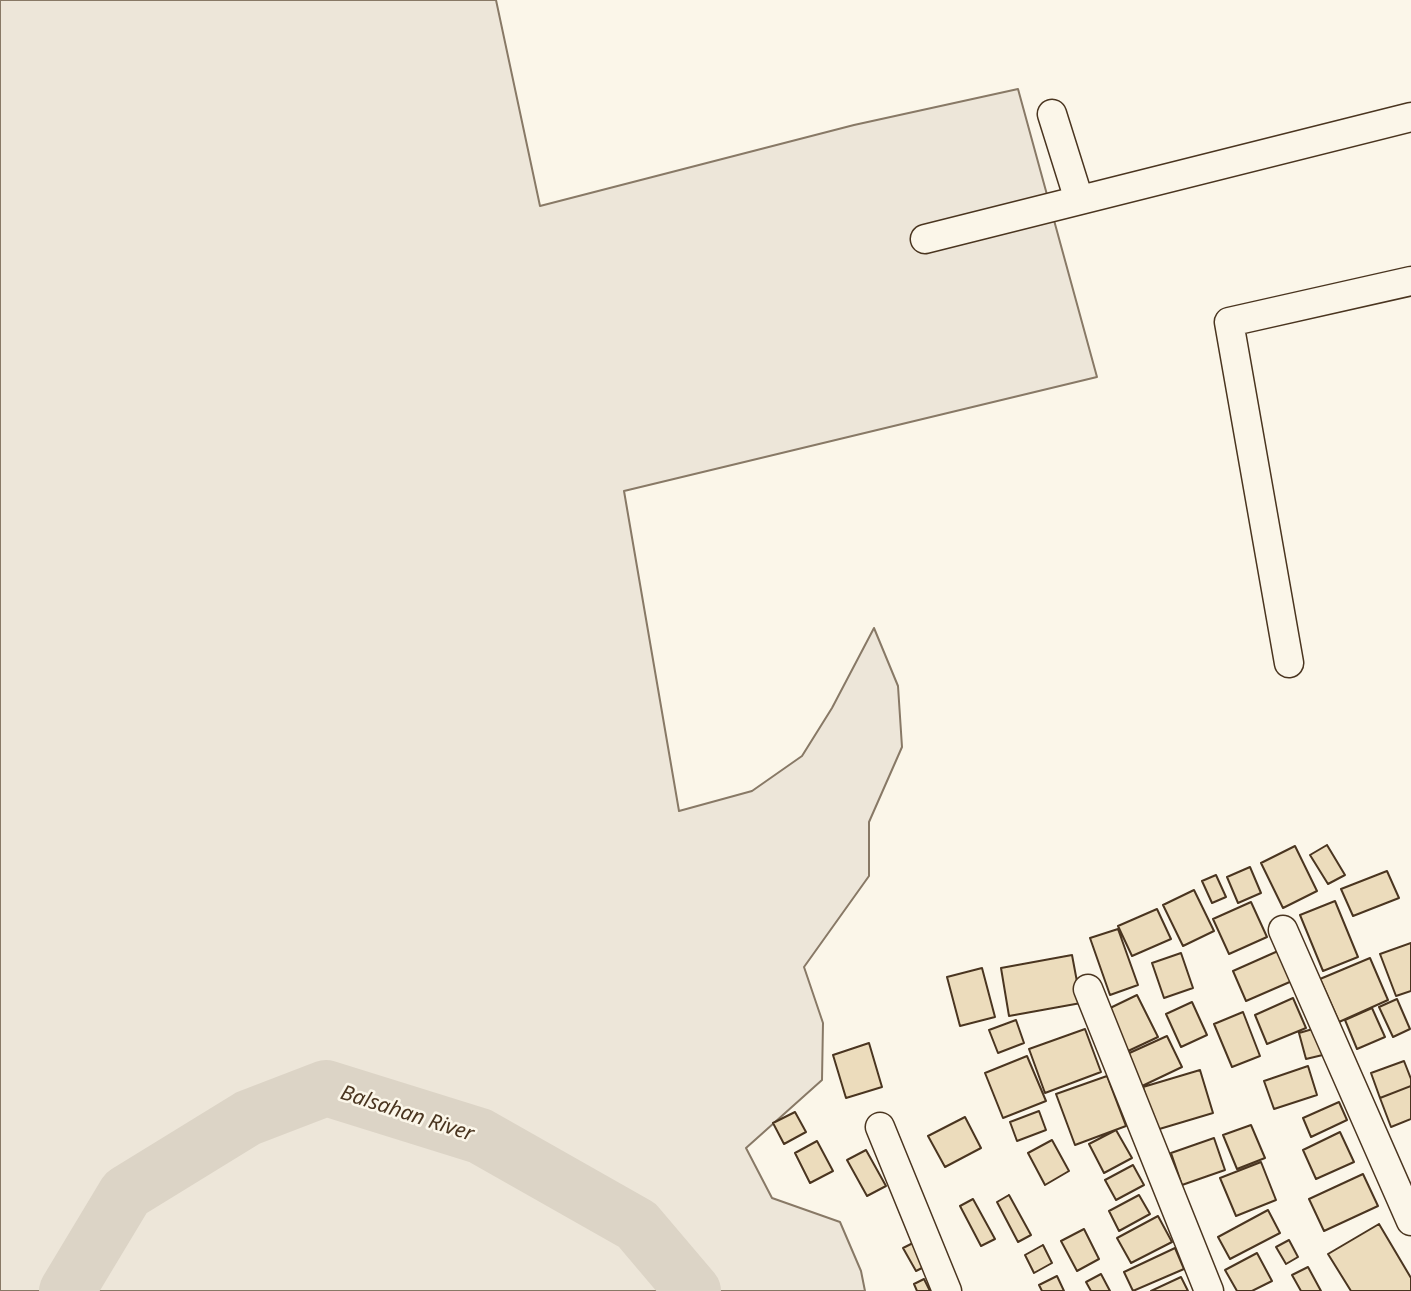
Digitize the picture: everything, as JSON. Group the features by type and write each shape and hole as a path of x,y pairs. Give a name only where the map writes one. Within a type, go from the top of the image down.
{"street":[{"path":"1052,114 1079,200"},
{"path":"925,239 1411,117"},
{"path":"1289,663 1229,322 1411,281"},
{"path":"1283,930 1411,1221"},
{"path":"1088,989 1209,1291"},
{"path":"880,1127 947,1291"}],"shaded area":[{"path":"0,0 496,0 540,206 854,125 1018,89 1097,377 624,491 679,811 752,791 802,756 832,708 874,628 898,686 902,747 869,822 869,876 804,967 823,1023 822,1080 746,1148 772,1198 840,1222 861,1271 865,1291 0,1291"}],"building":[{"path":"1327,845 1345,875 1328,884 1310,855"},
{"path":"1295,846 1317,891 1283,908 1261,863"},
{"path":"1250,867 1261,893 1238,903 1227,877"},
{"path":"1387,871 1399,898 1353,916 1341,889"},
{"path":"1216,875 1226,897 1212,903 1202,881"},
{"path":"1194,890 1214,931 1183,946 1163,905"},
{"path":"1335,901 1358,957 1323,971 1300,915"},
{"path":"1251,902 1267,937 1229,954 1213,919"},
{"path":"1157,909 1171,939 1132,956 1118,926"},
{"path":"1118,929 1138,985 1110,995 1090,938"},
{"path":"1411,943 1411,991 1396,996 1380,954"},
{"path":"1278,951 1292,981 1246,1001 1233,971"},
{"path":"1181,953 1193,988 1164,998 1152,963"},
{"path":"1072,955 1081,1003 1009,1016 1001,968"},
{"path":"1370,958 1388,1000 1339,1022 1320,979"},
{"path":"982,968 995,1017 960,1026 947,977"},
{"path":"1137,995 1158,1037 1126,1052 1106,1010"},
{"path":"1293,998 1306,1028 1267,1044 1255,1015"},
{"path":"1397,999 1410,1029 1393,1037 1379,1007"},
{"path":"1192,1002 1207,1035 1181,1047 1166,1014"},
{"path":"1372,1008 1385,1037 1357,1049 1345,1020"},
{"path":"1243,1012 1260,1056 1232,1067 1214,1024"},
{"path":"1016,1020 1024,1043 998,1053 989,1030"},
{"path":"1323,1026 1331,1053 1306,1059 1299,1033"},
{"path":"1085,1029 1101,1072 1045,1093 1029,1049"},
{"path":"1167,1036 1182,1067 1140,1087 1125,1055"},
{"path":"869,1043 882,1087 846,1098 833,1055"},
{"path":"1027,1056 1046,1101 1003,1118 985,1073"},
{"path":"1404,1061 1411,1086 1380,1098 1371,1073"},
{"path":"1308,1066 1317,1095 1274,1109 1264,1081"},
{"path":"1200,1070 1213,1113 1156,1130 1143,1087"},
{"path":"1107,1076 1126,1126 1075,1145 1056,1094"},
{"path":"1411,1086 1411,1119 1391,1127 1380,1098"},
{"path":"1339,1102 1347,1120 1311,1137 1303,1118"},
{"path":"1039,1111 1046,1130 1017,1141 1010,1122"},
{"path":"795,1112 806,1132 784,1144 773,1123"},
{"path":"965,1117 981,1148 945,1167 928,1136"},
{"path":"1251,1125 1265,1158 1237,1169 1223,1135"},
{"path":"1116,1130 1132,1158 1104,1173 1089,1144"},
{"path":"1340,1132 1354,1162 1316,1179 1303,1150"},
{"path":"1214,1138 1225,1170 1182,1185 1171,1153"},
{"path":"1052,1140 1069,1171 1045,1185 1028,1153"},
{"path":"817,1141 833,1171 810,1183 795,1153"},
{"path":"866,1150 886,1186 867,1196 847,1160"},
{"path":"1261,1162 1276,1200 1236,1216 1220,1178"},
{"path":"1133,1165 1144,1185 1116,1200 1105,1180"},
{"path":"1363,1174 1378,1206 1324,1231 1309,1199"},
{"path":"1009,1195 1031,1235 1018,1242 997,1202"},
{"path":"1139,1195 1150,1214 1119,1231 1109,1211"},
{"path":"973,1199 995,1239 981,1246 960,1206"},
{"path":"1268,1210 1280,1233 1230,1259 1218,1237"},
{"path":"1158,1216 1172,1242 1131,1263 1117,1238"},
{"path":"1379,1224 1411,1278 1411,1291 1351,1291 1328,1254"},
{"path":"1084,1229 1099,1259 1077,1271 1061,1241"},
{"path":"1289,1240 1298,1257 1286,1264 1276,1247"},
{"path":"915,1242 928,1265 916,1271 903,1248"},
{"path":"1043,1245 1052,1263 1034,1273 1025,1255"},
{"path":"1175,1248 1184,1269 1133,1291 1124,1272"},
{"path":"1257,1253 1272,1281 1252,1291 1237,1291 1225,1270"},
{"path":"1308,1267 1321,1291 1301,1291 1292,1275"},
{"path":"1101,1274 1110,1291 1091,1291 1086,1282"},
{"path":"1057,1276 1064,1291 1042,1291 1039,1285"},
{"path":"1181,1277 1188,1291 1151,1291"},
{"path":"924,1279 930,1291 917,1291 914,1284"}],"waterway":[{"name":"Balsahan River","path":"67,1291 126,1193 248,1118 326,1088 480,1136 637,1225 693,1291"}]}
